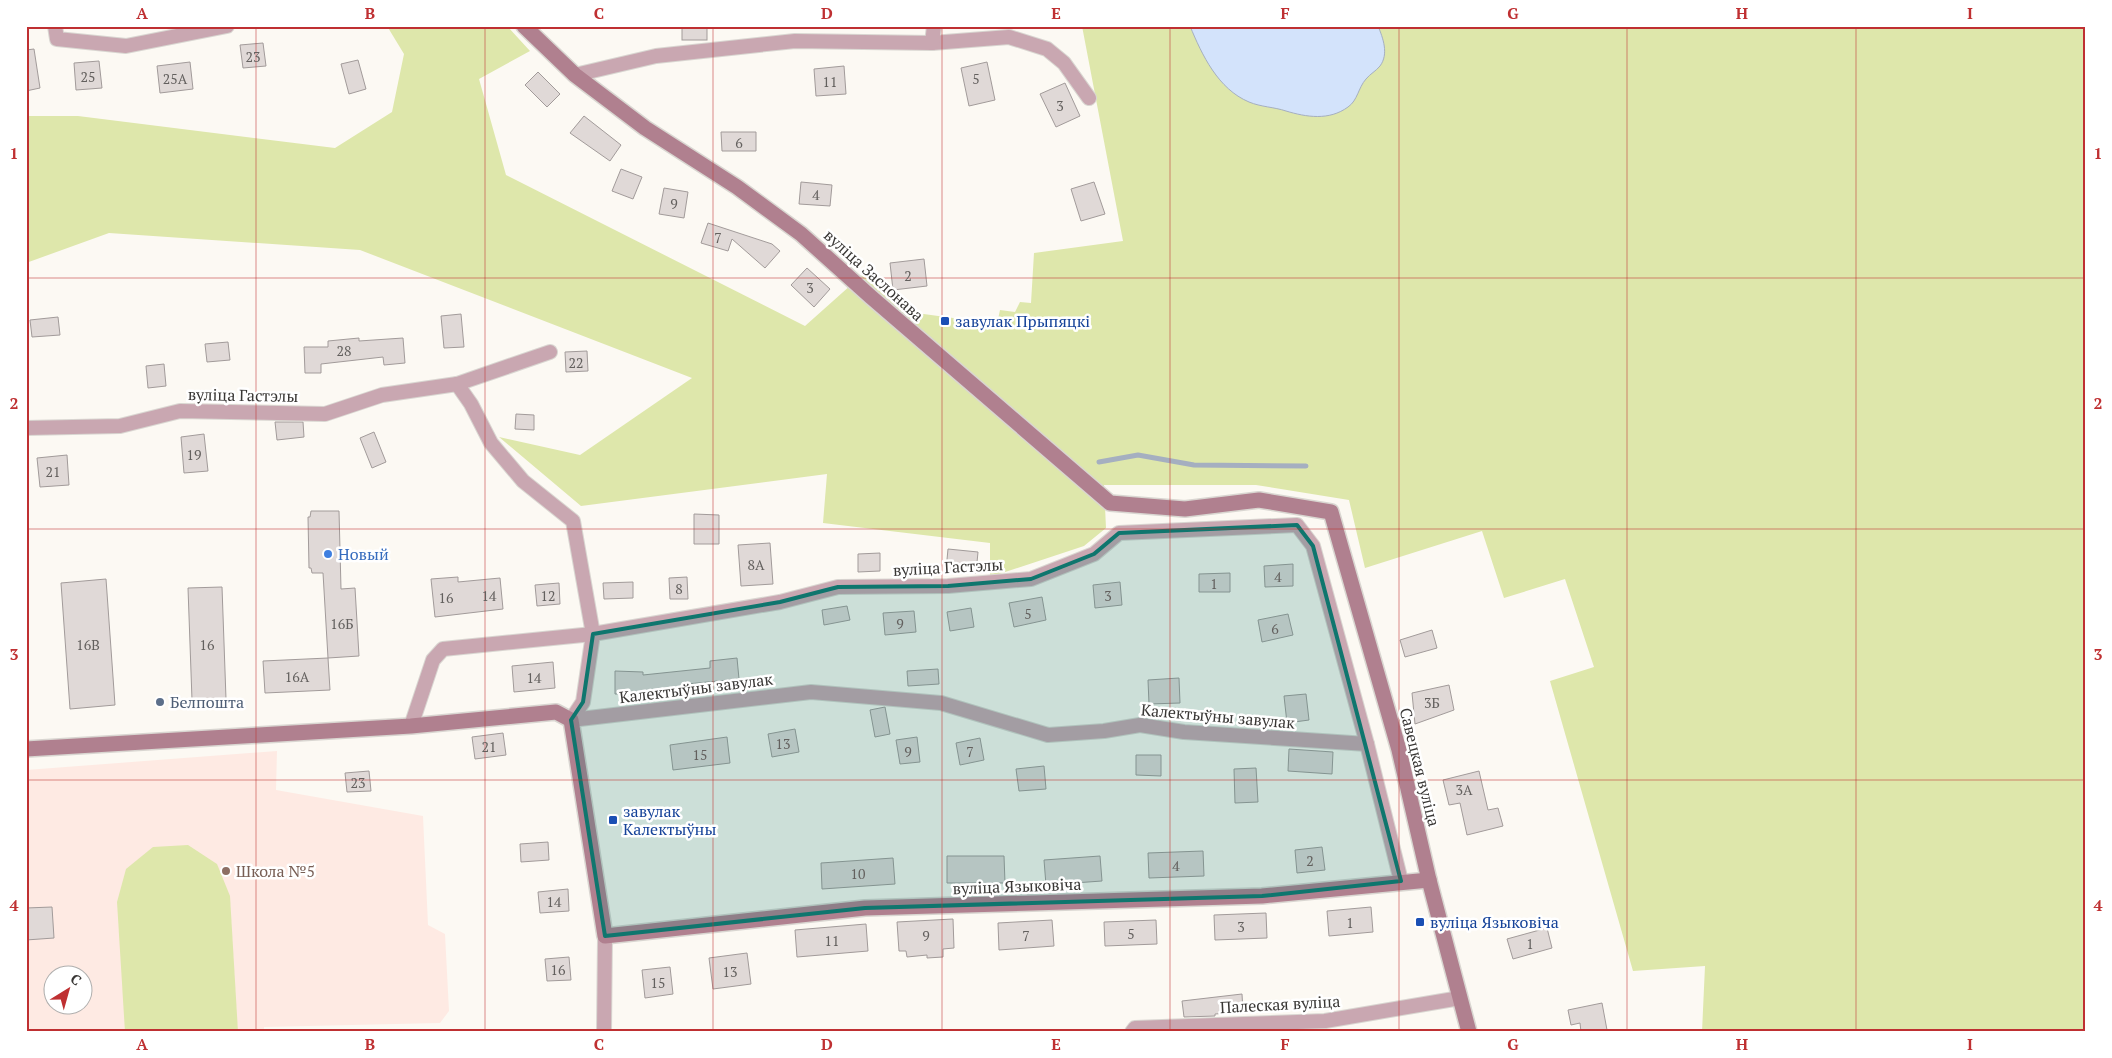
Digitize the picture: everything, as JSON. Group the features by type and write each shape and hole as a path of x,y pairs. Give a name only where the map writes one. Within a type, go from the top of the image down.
{"street":[{"path":"54,26 57,38 126,46 227,26"},
{"name":"вуліца Заслонава","path":"524,26 575,75 646,128 737,187 801,234 871,297 1110,503 1186,509 1259,500 1331,512"},
{"path":"932,43 934,26"},
{"path":"575,75 656,56 795,41 932,43 1009,37 1047,49 1064,63 1089,98"},
{"name":"вуліца Гастэлы","path":"26,428 120,426 180,411 325,414 382,395 457,384 550,352"},
{"path":"457,384 471,404 491,443 523,481 573,522 593,634 583,702 571,720 606,936 604,1032"},
{"name":"Савецкая вуліца","path":"1331,512 1399,750 1469,1032"},
{"name":"вуліца Гастэлы","path":"411,726 433,660 443,649 593,634 780,602 838,587 948,586 1032,579 1094,554 1119,533 1297,525 1313,546 1367,744"},
{"name":"Калектыўны завулак","path":"26,749 411,726 556,712 571,720 811,692 941,703 1048,735 1104,731 1140,725 1184,732 1367,744"},
{"path":"1367,744 1401,882"},
{"name":"вуліца Языковіча","path":"606,936 865,908 1262,896 1430,880"},
{"name":"Палеская вуліца","path":"1132,1032 1135,1028 1325,1021 1460,998"}],"highlighted area":[{"path":"1297,525 1313,546 1401,881 1262,896 865,908 605,936 571,720 583,702 593,634 780,602 838,587 948,586 1031,579 1094,554 1119,533"}],"shaded area":[{"name":"Школа №5","path":"277,751 276,790 423,816 428,925 445,934 449,1011 440,1023 264,1027 264,1032 26,1032 26,770"}],"green space":[{"path":"387,26 507,26 530,51 479,79 506,175 805,326 870,268 909,312 997,324 1000,310 1015,312 1020,302 1031,303 1034,253 1123,241 1082,26 2086,26 2086,1032 1702,1032 1705,966 1633,971 1550,681 1594,667 1565,579 1504,598 1482,531 1365,568 1349,500 1256,485 1104,485 1106,528 1084,546 990,577 990,543 823,523 827,474 581,506 499,437 580,455 692,378 360,250 109,233 26,263 26,116 78,116 335,148 392,112 404,54"},
{"path":"188,845 217,864 230,896 238,1032 125,1032 117,902 126,869 153,847"}],"water":[{"path":"1190,26 1378,26 1385,51 1380,66 1366,79 1354,101 1348,107 1325,116 1301,115 1254,104 1228,89 1212,70"}],"building":[{"path":"682,26 707,26 707,40 682,40"},
{"path":"263,43 266,66 243,68 240,45"},
{"path":"34,49 40,88 26,91 26,50"},
{"path":"358,60 366,89 349,94 341,64"},
{"path":"99,61 102,88 76,90 74,63"},
{"path":"190,62 193,89 160,93 157,66"},
{"path":"987,62 995,100 969,106 961,68"},
{"path":"844,66 846,94 816,96 814,69"},
{"path":"538,72 560,94 547,107 525,85"},
{"path":"1065,83 1080,116 1056,127 1040,94"},
{"path":"584,116 621,145 610,161 570,133"},
{"path":"721,132 756,132 756,151 722,151"},
{"path":"621,169 642,177 633,199 612,191"},
{"path":"801,182 832,185 830,206 799,204"},
{"path":"1094,182 1105,214 1081,221 1071,189"},
{"path":"664,188 688,192 684,218 659,214"},
{"path":"708,223 772,244 780,251 765,268 732,239 728,251 701,243"},
{"path":"924,259 927,286 893,290 890,263"},
{"path":"807,268 830,289 814,307 791,285"},
{"path":"461,314 464,347 444,348 441,316"},
{"path":"58,317 60,335 32,337 30,320"},
{"path":"359,338 359,341 403,338 405,363 384,365 383,357 321,364 321,373 305,373 304,347 328,347 328,341"},
{"path":"228,342 230,360 207,362 205,344"},
{"path":"587,351 588,371 566,372 565,352"},
{"path":"164,364 166,386 148,388 146,366"},
{"path":"516,414 534,415 534,430 515,429"},
{"path":"275,422 303,422 304,437 277,440"},
{"path":"374,432 386,462 372,468 360,438"},
{"path":"204,434 208,471 184,473 181,437"},
{"path":"67,455 69,485 40,487 37,458"},
{"path":"311,511 339,511 341,589 355,588 359,656 328,658 323,573 312,573 311,568 309,568 308,517 310,517"},
{"path":"694,514 719,515 719,544 694,544"},
{"path":"770,543 773,584 741,586 738,545"},
{"path":"948,549 978,552 976,573 946,570"},
{"path":"880,553 880,571 858,572 858,554"},
{"path":"1293,564 1293,586 1265,587 1264,566"},
{"path":"1230,573 1230,592 1199,592 1199,574"},
{"path":"458,577 458,582 500,578 503,609 435,617 431,579"},
{"path":"687,577 688,599 670,599 669,578"},
{"path":"106,579 115,705 70,709 61,583"},
{"path":"633,582 633,598 604,599 603,583"},
{"path":"1120,582 1122,605 1095,608 1093,585"},
{"path":"559,583 560,604 537,606 535,585"},
{"path":"222,587 226,699 192,700 188,588"},
{"path":"1042,597 1046,620 1014,627 1009,603"},
{"path":"847,606 850,620 824,625 822,610"},
{"path":"971,608 974,627 950,631 947,612"},
{"path":"914,611 916,632 885,635 883,613"},
{"path":"1288,614 1293,635 1262,642 1258,620"},
{"path":"1432,630 1437,648 1405,657 1400,640"},
{"path":"328,658 330,690 265,693 263,661"},
{"path":"737,658 739,679 687,684 687,692 615,694 615,671 643,672 643,675 710,668 710,661"},
{"path":"553,662 555,688 514,692 512,666"},
{"path":"938,669 939,684 908,686 907,671"},
{"path":"1179,678 1180,703 1149,704 1148,680"},
{"path":"1449,685 1454,710 1415,724 1412,693"},
{"path":"1306,694 1309,720 1287,723 1284,696"},
{"path":"885,707 890,734 875,737 870,710"},
{"path":"795,729 799,752 772,757 768,734"},
{"path":"503,733 506,755 475,759 472,737"},
{"path":"727,737 730,763 673,770 670,745"},
{"path":"917,737 920,762 900,764 896,740"},
{"path":"980,738 984,760 960,765 956,743"},
{"path":"1289,749 1333,752 1332,774 1288,771"},
{"path":"1136,755 1161,755 1161,776 1136,775"},
{"path":"1044,766 1046,789 1019,791 1016,769"},
{"path":"1256,768 1258,802 1235,803 1234,769"},
{"path":"369,771 371,791 347,792 345,773"},
{"path":"1479,771 1488,810 1498,808 1503,826 1467,835 1460,803 1449,805 1443,780"},
{"path":"548,842 549,860 521,862 520,844"},
{"path":"1322,847 1325,870 1297,873 1295,850"},
{"path":"1203,851 1204,876 1149,878 1148,853"},
{"path":"947,856 1004,856 1005,883 947,883"},
{"path":"1100,856 1102,881 1046,885 1044,860"},
{"path":"893,858 895,884 822,889 821,863"},
{"path":"568,889 569,911 540,913 538,892"},
{"path":"52,907 54,938 26,940 26,908"},
{"path":"1371,907 1373,932 1329,936 1327,911"},
{"path":"1266,913 1267,938 1215,940 1214,915"},
{"path":"953,919 954,948 943,949 943,957 927,958 927,955 907,957 906,951 899,951 897,922"},
{"path":"1052,920 1054,946 999,950 998,923"},
{"path":"1156,920 1157,944 1105,946 1104,922"},
{"path":"866,924 868,951 797,957 795,930"},
{"path":"1547,928 1552,948 1513,959 1507,939"},
{"path":"747,953 751,984 713,989 709,958"},
{"path":"569,957 571,980 547,981 545,959"},
{"path":"670,967 673,994 645,998 642,970"},
{"path":"1242,994 1243,1012 1215,1014 1215,1016 1184,1017 1182,1001"},
{"path":"1602,1003 1607,1030 1581,1032 1580,1023 1571,1025 1568,1010"}],"waterway":[{"path":"1099,462 1138,455 1194,465 1306,466"}],"place":[{"name":"завулак Прыпяцкі","path":"945,321"},
{"name":"Новый","path":"328,554"},
{"name":"Белпошта","path":"160,702"},
{"name":"завулак Калектыўны","path":"613,820"},
{"name":"Школа №5","path":"226,871"},
{"name":"вуліца Языковіча","path":"1420,922"}]}
